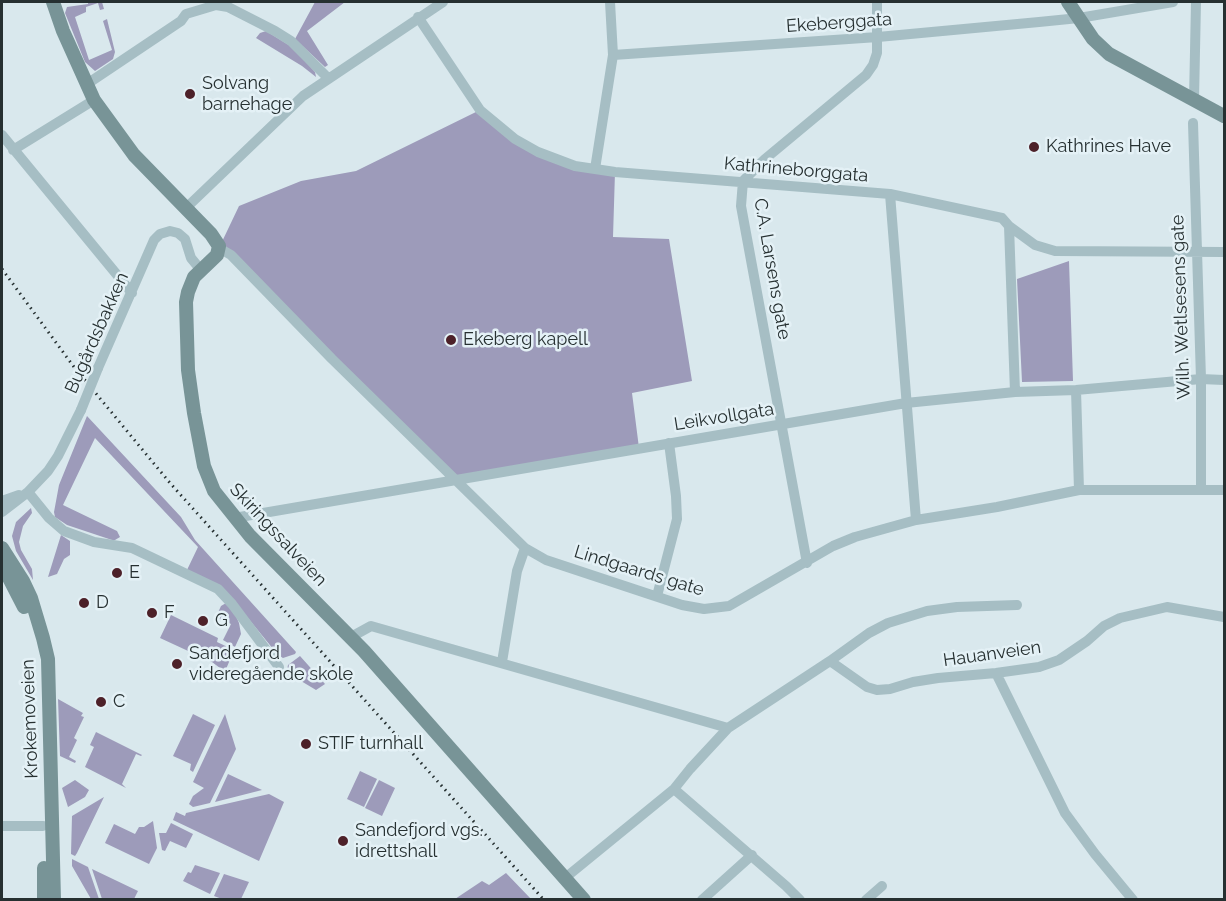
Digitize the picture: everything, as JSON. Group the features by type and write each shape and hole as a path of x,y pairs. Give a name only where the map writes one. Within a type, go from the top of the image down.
{"main road":[{"path":"53,2 63,31 94,100 135,155 211,234 219,248"},
{"path":"1068,2 1099,46 1109,54 1224,116"},
{"name":"Skiringssalveien","path":"219,248 217,255 200,269 190,284 186,302 188,370 192,402 210,484 234,518 351,638 584,900"},
{"name":"Krokemoveien","path":"2,548 31,598 48,659 54,900"},
{"name":"Krokemoveien","path":"2,568 28,615 38,660 44,900"}],"street":[{"path":"186,208 272,123 303,96 418,17 444,2"},
{"path":"596,169 613,55 610,2"},
{"name":"C.A. Larsens gate","path":"807,563 741,206 743,181 765,159 866,75 877,53 877,2"},
{"name":"Ekeberggata","path":"613,55 878,37 1078,18 1173,2"},
{"path":"1194,100 1196,2"},
{"path":"87,84 181,21 189,6 216,5 228,7 291,41 328,78"},
{"name":"Kathrineborggata","path":"418,17 480,110 515,140 575,166 615,172 890,194 1002,218 1035,245 1055,251 1224,252"},
{"path":"13,150 94,100"},
{"name":"Wilh. Wetlsesens gate","path":"1193,123 1201,379 1201,490"},
{"path":"2,135 132,293"},
{"path":"890,194 916,520"},
{"path":"1009,226 1015,392"},
{"name":"Bugårdsbakken","path":"2,512 48,471 58,456 81,410 154,240 165,232 178,233 184,239 191,258 200,269"},
{"name":"Lindgaards gate","path":"219,248 231,255 332,359 525,548 546,560 682,605 704,609 729,606 833,546 855,537 916,520 997,507 1079,490 1224,490"},
{"name":"Leikvollgata","path":"234,518 906,403 1015,392 1076,390 1201,379 1224,380"},
{"path":"1076,390 1079,490"},
{"path":"657,596 677,519 669,443"},
{"path":"26,492 64,531 94,542 132,548 218,589 279,667"},
{"name":"Bugårdsbakken","path":"2,501 26,492"},
{"path":"502,662 517,571 525,548"},
{"path":"565,878 675,789 728,728 869,633 888,623 927,611 957,607 1017,605"},
{"name":"Hauanveien","path":"830,661 867,687 877,690 890,689 938,678 1039,667 1059,660 1088,641 1104,626 1120,618 1167,607 1224,617"},
{"path":"351,638 371,626 728,728"},
{"path":"996,673 1065,813 1133,900"},
{"path":"675,789 800,900"},
{"path":"2,826 43,826"},
{"path":"702,900 752,855"},
{"path":"866,900 882,885"}],"shaded area":[{"path":"88,2 102,2 104,9 100,10 98,3 86,7 86,12 75,17 89,60 112,50 103,21 107,19 115,52 113,59 95,71 85,62 65,13 67,7 88,4"},
{"path":"315,2 345,2 307,31 328,65 325,67 295,39"},
{"path":"266,31 292,47 315,72 316,77 256,38 260,33"},
{"path":"480,110 515,139 558,160 615,172 613,237 669,239 692,381 632,393 639,448 454,479 219,248 239,206 301,181 356,171"},
{"path":"1069,261 1073,381 1022,382 1017,279"},
{"path":"87,416 181,517 195,540 296,652 295,654 283,658 278,655 230,596 187,570 198,547 95,438 63,505 117,531 120,537 112,540 67,525 55,517 59,485"},
{"path":"31,508 32,513 23,526 19,542 32,569 33,580 16,551 12,536 16,522"},
{"path":"61,535 70,541 70,555 64,559 57,574 48,577"},
{"path":"226,603 239,623 241,634 235,647 223,640 231,624 216,617 221,606"},
{"path":"171,615 218,638 217,642 234,650 224,674 221,674 220,668 212,662 160,638"},
{"path":"300,656 325,684 316,690 291,675 287,670 288,665"},
{"path":"58,699 83,713 81,716 84,717 74,738 77,740 69,757 76,761 75,763 60,756"},
{"path":"193,714 215,725 193,772 190,770 191,764 173,756"},
{"path":"225,714 236,749 210,803 193,807 189,804 193,796 204,788 193,782"},
{"path":"96,732 142,755 136,754 122,784 126,788 85,767 94,747 90,745"},
{"path":"360,771 377,779 364,807 347,799"},
{"path":"228,774 262,790 215,802"},
{"path":"75,780 89,790 85,797 68,807 62,788"},
{"path":"379,780 395,788 382,816 365,808"},
{"path":"269,794 284,802 259,861 173,820 176,812 185,816 186,813"},
{"path":"104,797 77,853 75,856 71,854 72,816"},
{"path":"153,821 157,848 149,864 105,843 114,824 135,834 139,827 144,827"},
{"path":"171,823 193,834 186,848 170,841 165,851 162,850 159,833 166,833"},
{"path":"72,859 88,867 99,899 91,899 72,866"},
{"path":"195,865 220,873 210,894 183,881"},
{"path":"92,869 138,891 134,899 102,899"},
{"path":"506,873 531,899 455,899 482,881 489,885"},
{"path":"224,874 249,882 241,899 222,899 214,896"}],"railway":[{"path":"2,269 74,367 170,483 544,900"}],"place":[{"name":"Solvang barnehage","path":"190,94"},
{"name":"Kathrines Have","path":"1034,147"},
{"name":"Ekeberg kapell","path":"451,340"},
{"name":"E","path":"117,573"},
{"name":"D","path":"84,603"},
{"name":"F","path":"152,613"},
{"name":"G","path":"203,621"},
{"name":"Sandefjord videregående skole","path":"177,664"},
{"name":"C","path":"101,702"},
{"name":"STIF turnhall","path":"306,744"},
{"name":"Sandefjord vgs. idrettshall","path":"343,841"}]}
